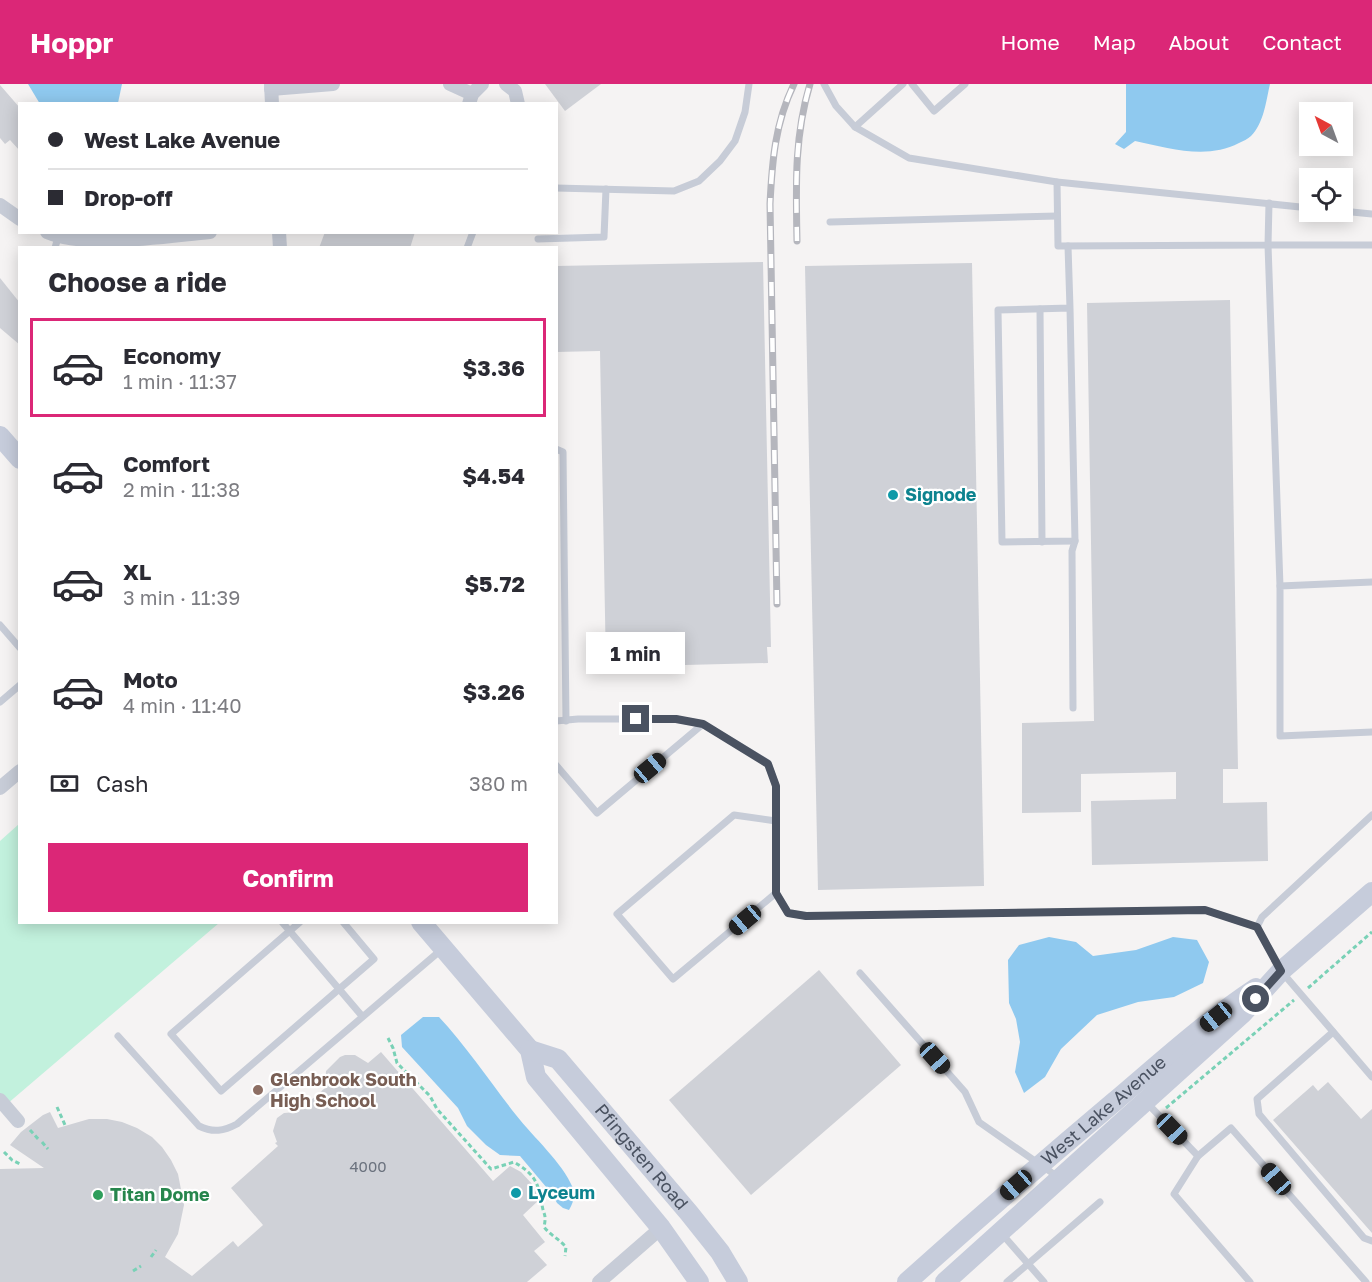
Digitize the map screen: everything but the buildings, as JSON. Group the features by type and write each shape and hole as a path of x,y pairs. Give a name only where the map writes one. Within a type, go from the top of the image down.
{"street":[{"path":"272,102 271,86 333,84"},
{"path":"450,84 474,94"},
{"path":"506,84 514,91 518,102"},
{"path":"0,205 18,218"},
{"path":"54,239 101,244 192,234"},
{"path":"0,436 18,457"},
{"path":"0,788 18,773"},
{"name":"West Lake Avenue","path":"945,1282 1060,1178 1152,1108 1281,971 1372,892"},
{"name":"Pfingsten Road","path":"423,924 530,1050 536,1077 661,1228 699,1282"},
{"name":"West Lake Avenue","path":"907,1282 1041,1164 1233,1003 1281,971"},
{"name":"Pfingsten Road","path":"530,1050 558,1059 689,1213 720,1252 738,1282"},
{"path":"0,1100 18,1121"},
{"path":"599,1282 661,1228"}],"lane":[{"path":"558,188 674,191 699,181 735,141 745,112 749,84"},
{"path":"824,84 836,106 855,127 909,158 1057,182 1299,207"},
{"path":"855,127 903,84"},
{"path":"912,84 934,111 964,84"},
{"path":"1057,182 1058,246 1372,245"},
{"path":"538,239 604,237 606,189"},
{"path":"1269,204 1280,586 1280,736 1372,732"},
{"path":"1353,212 1372,214"},
{"path":"830,222 1057,216"},
{"path":"1068,246 1075,541 1072,551 1073,708"},
{"path":"1070,308 998,310 1002,542 1075,541"},
{"path":"1040,309 1042,542"},
{"path":"560,451 567,655 566,721"},
{"path":"1280,586 1372,582"},
{"path":"0,625 18,646"},
{"path":"0,702 18,687"},
{"path":"558,722 676,719 703,724 768,764 776,786 776,893 788,913 806,916 1205,910 1257,927 1281,971 1371,1074"},
{"path":"558,767 597,813 703,724"},
{"path":"776,821 734,815 618,914 673,979 776,893"},
{"path":"1257,927 1262,917 1372,815"},
{"path":"283,924 362,1016"},
{"path":"298,924 171,1034 221,1091 374,959 345,924"},
{"path":"118,1036 192,1120 199,1126 217,1131 227,1130 237,1124 443,949"},
{"path":"860,973 965,1092 979,1122 1060,1178"},
{"path":"1333,1032 1257,1099 1259,1114 1364,1238 1372,1241"},
{"path":"1152,1108 1198,1156"},
{"path":"1250,1282 1174,1194 1198,1156 1231,1128 1366,1282"},
{"path":"1007,1282 1100,1202"},
{"path":"1000,1232 1044,1282"}],"path":[{"path":"1152,1108 1301,994 1372,932"},
{"path":"388,1038 397,1064 430,1096 437,1109 491,1168 514,1162 526,1169 534,1178 539,1187 546,1215 544,1227 549,1234 566,1247 565,1256"},
{"path":"57,1107 65,1125"},
{"path":"30,1130 48,1149"},
{"path":"4,1152 12,1160 22,1165"},
{"path":"151,1257 156,1250"},
{"path":"134,1271 141,1266"}],"green space":[{"path":"18,825 18,924 218,924 0,1110 0,841"}],"water":[{"path":"28,84 122,84 118,102 39,102"},
{"path":"1126,84 1270,84 1262,118 1251,136 1227,148 1201,152 1135,141 1124,149 1115,144 1126,132"},
{"path":"1049,937 1076,942 1093,956 1136,950 1173,937 1197,940 1209,962 1203,983 1174,997 1138,1002 1097,1015 1061,1049 1045,1077 1024,1093 1015,1072 1020,1042 1016,1019 1009,1003 1008,960 1019,945"},
{"path":"423,1017 439,1017 562,1169 574,1191 574,1199 569,1210 557,1203 520,1156 500,1155 486,1145 467,1126 458,1108 402,1047 401,1035"}],"railway":[{"path":"777,604 770,204 773,158 783,113 794,84"},
{"path":"797,241 796,182 799,143 810,84"}],"place":[{"name":"Signode","path":"893,495"},
{"name":"Glenbrook South High School","path":"258,1090"},
{"name":"Lyceum","path":"516,1193"},
{"name":"Titan Dome","path":"98,1195"}],"route":[{"path":"636,719 676,719 703,724 768,764 776,786 776,893 788,913 806,916 1205,910 1257,927 1281,971 1256,999"}]}
